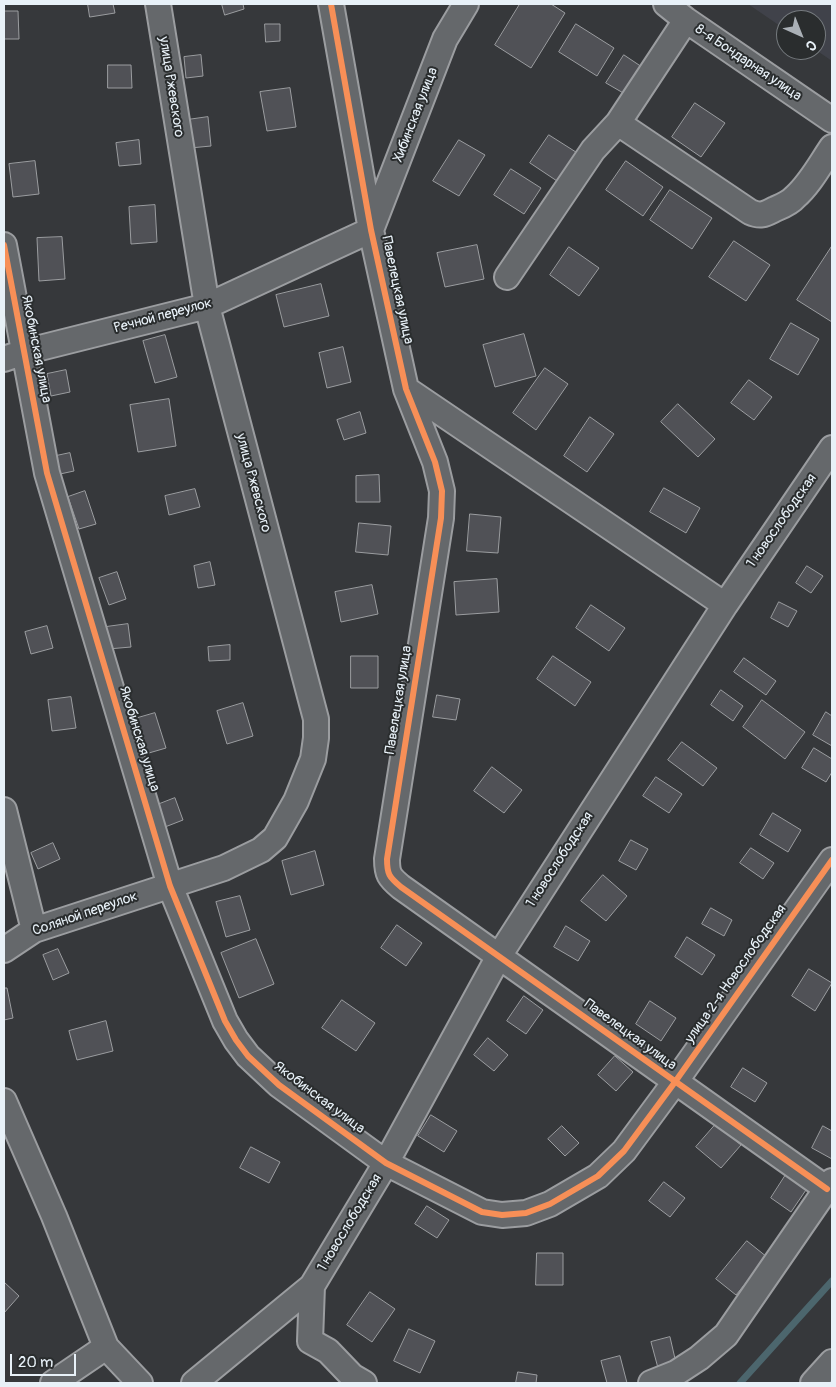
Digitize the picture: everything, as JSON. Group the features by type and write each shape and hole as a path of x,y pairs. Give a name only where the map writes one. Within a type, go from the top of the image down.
{"street":[{"name":"улица Ржевского","path":"158,4 207,306 316,719 313,759 296,801 275,838 261,850 224,868 170,886"},
{"name":"Павелецкая улица","path":"331,4 371,230 406,389 436,462 442,491 441,518 387,859 387,872 400,886 675,1082 829,1185"},
{"name":"Хибинская улица","path":"371,230 444,39 466,4"},
{"name":"8-я Бондарная улица","path":"666,4 686,20 832,120"},
{"path":"507,277 593,150 618,123 686,20"},
{"path":"618,123 757,215 765,214 795,198 832,147"},
{"name":"Речной переулок","path":"14,356 207,306 371,230"},
{"name":"Якобинская улица","path":"4,245 14,356 47,473 170,886 225,1021 248,1056 279,1085 386,1163"},
{"path":"406,389 725,605"},
{"name":"1 новослободская","path":"312,1286 386,1163 498,956 725,605 832,448"},
{"path":"4,810 34,930"},
{"name":"улица 2-я Новослободская","path":"386,1163 482,1212 502,1214 526,1213 550,1204 598,1176 624,1152 832,860"},
{"name":"Соляной переулок","path":"4,950 34,930 170,886"},
{"path":"4,1101 54,1216 106,1347 140,1383"},
{"path":"651,1383 676,1373 699,1358 726,1335 829,1185"},
{"path":"194,1383 312,1286"},
{"path":"312,1286 310,1341 328,1351 352,1376 364,1383"},
{"path":"53,1383 106,1347"},
{"path":"813,1383 832,1362"}],"shaded area":[{"path":"748,4 832,4 832,61 826,57 826,10 776,10 776,23"}],"building":[{"path":"88,4 113,4 115,13 90,17"},
{"path":"222,4 243,4 244,9 225,15"},
{"path":"520,4 551,4 565,13 531,68 495,45"},
{"path":"4,11 18,11 19,39 4,39"},
{"path":"265,24 280,24 280,41 266,42"},
{"path":"576,24 614,48 597,76 559,52"},
{"path":"201,55 203,76 186,78 184,57"},
{"path":"624,55 642,67 625,94 606,83"},
{"path":"108,65 131,65 132,88 108,88"},
{"path":"290,88 296,127 267,131 260,92"},
{"path":"695,103 725,123 701,157 672,137"},
{"path":"208,117 211,146 190,148 187,120"},
{"path":"549,135 579,154 560,183 530,163"},
{"path":"139,140 141,164 119,166 116,143"},
{"path":"459,140 485,155 459,196 433,181"},
{"path":"35,161 39,194 13,197 9,164"},
{"path":"626,161 663,187 643,216 606,190"},
{"path":"511,169 541,188 524,214 494,195"},
{"path":"670,190 712,218 692,249 650,220"},
{"path":"155,205 157,242 131,244 129,207"},
{"path":"62,237 65,279 39,281 37,238"},
{"path":"734,241 770,265 746,301 709,277"},
{"path":"477,245 484,279 445,287 437,253"},
{"path":"832,246 832,322 797,300"},
{"path":"569,247 599,268 579,296 550,275"},
{"path":"321,284 329,316 284,327 276,295"},
{"path":"791,323 819,339 798,375 770,359"},
{"path":"524,334 536,376 495,387 483,345"},
{"path":"165,335 177,377 155,383 143,341"},
{"path":"343,347 351,382 327,388 319,353"},
{"path":"545,368 568,384 536,430 513,413"},
{"path":"66,370 70,392 51,396 47,374"},
{"path":"749,380 772,397 754,420 731,403"},
{"path":"169,399 176,446 138,452 130,405"},
{"path":"678,404 715,439 698,457 661,422"},
{"path":"360,412 366,433 344,440 337,420"},
{"path":"590,417 614,434 587,472 564,456"},
{"path":"70,453 74,471 60,474 56,456"},
{"path":"379,475 380,502 356,502 356,476"},
{"path":"664,488 700,508 686,533 650,512"},
{"path":"195,489 200,507 169,515 165,496"},
{"path":"85,491 96,524 79,529 68,497"},
{"path":"470,514 501,517 498,553 467,551"},
{"path":"359,523 391,526 388,555 356,552"},
{"path":"210,562 215,585 198,588 194,566"},
{"path":"807,566 823,576 811,593 796,583"},
{"path":"117,572 126,599 109,605 99,578"},
{"path":"497,579 499,612 456,615 454,582"},
{"path":"372,585 378,614 341,622 335,592"},
{"path":"779,602 797,611 788,627 771,618"},
{"path":"591,605 625,628 609,651 576,628"},
{"path":"128,624 131,647 108,649 106,627"},
{"path":"47,626 53,648 31,654 25,632"},
{"path":"230,645 230,660 209,661 208,647"},
{"path":"351,656 378,656 378,688 351,688"},
{"path":"553,656 591,682 575,706 537,679"},
{"path":"744,658 776,681 766,695 734,672"},
{"path":"721,690 743,706 733,721 711,705"},
{"path":"437,695 460,699 456,720 433,717"},
{"path":"71,697 76,728 52,731 48,700"},
{"path":"762,700 805,732 785,759 743,727"},
{"path":"243,703 253,736 227,744 217,711"},
{"path":"826,712 832,716 832,746 813,735"},
{"path":"155,713 166,748 142,755 131,720"},
{"path":"682,742 717,768 703,786 668,760"},
{"path":"814,748 832,759 832,772 826,782 802,768"},
{"path":"492,767 522,790 504,813 474,791"},
{"path":"656,777 682,794 669,813 643,796"},
{"path":"175,798 183,820 165,827 157,805"},
{"path":"773,813 801,830 788,852 760,835"},
{"path":"631,840 648,849 636,870 619,861"},
{"path":"53,843 60,859 38,869 31,853"},
{"path":"751,848 774,863 763,879 740,863"},
{"path":"315,851 324,885 291,895 282,861"},
{"path":"603,875 627,896 606,921 581,901"},
{"path":"240,896 250,930 226,937 216,902"},
{"path":"711,908 732,920 724,936 702,924"},
{"path":"397,925 422,943 406,966 381,948"},
{"path":"566,926 590,941 578,961 554,947"},
{"path":"687,937 715,955 702,975 675,957"},
{"path":"256,939 274,984 239,998 221,953"},
{"path":"58,949 69,973 53,980 43,955"},
{"path":"809,969 832,983 815,1011 792,996"},
{"path":"4,988 7,988 13,1018 4,1020"},
{"path":"524,996 543,1010 526,1034 507,1021"},
{"path":"342,1000 375,1023 356,1051 322,1028"},
{"path":"650,1001 676,1018 661,1041 636,1024"},
{"path":"106,1021 113,1051 77,1060 69,1031"},
{"path":"488,1038 508,1055 494,1071 474,1055"},
{"path":"615,1056 633,1072 616,1091 598,1075"},
{"path":"743,1068 767,1083 755,1102 731,1087"},
{"path":"431,1115 457,1131 444,1152 418,1136"},
{"path":"716,1124 741,1145 721,1168 696,1147"},
{"path":"562,1126 579,1143 565,1156 548,1139"},
{"path":"823,1126 832,1131 832,1159 812,1148"},
{"path":"251,1147 280,1162 269,1183 240,1168"},
{"path":"787,1173 808,1187 791,1212 771,1198"},
{"path":"664,1182 685,1198 670,1217 649,1201"},
{"path":"427,1206 449,1220 437,1238 415,1224"},
{"path":"747,1241 767,1257 736,1295 716,1279"},
{"path":"537,1253 563,1253 563,1285 536,1285"},
{"path":"4,1282 19,1296 4,1313"},
{"path":"370,1292 395,1309 372,1342 347,1325"},
{"path":"409,1329 435,1341 420,1373 394,1361"},
{"path":"670,1337 676,1363 658,1368 651,1342"},
{"path":"620,1356 627,1383 607,1383 601,1361"},
{"path":"518,1372 537,1375 536,1383 516,1383"}],"waterway":[{"path":"740,1383 832,1281"}],"cycle path":[{"path":"331,4 371,230 406,389 435,462 442,491 441,518 387,859 390,875 401,887 827,1189"},
{"path":"4,245 47,473 170,886 225,1021 248,1056 279,1085 386,1163 482,1212 502,1215 526,1213 550,1204 598,1176 624,1151 832,860"}]}
